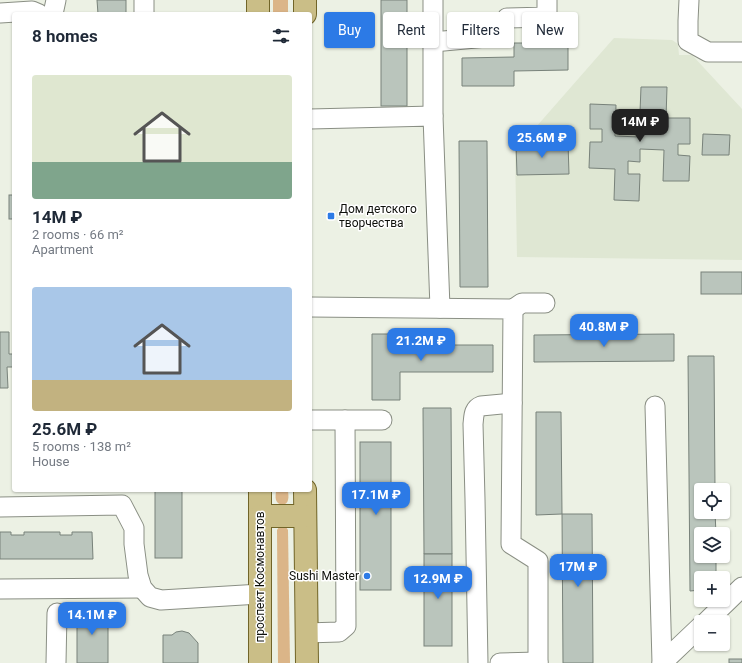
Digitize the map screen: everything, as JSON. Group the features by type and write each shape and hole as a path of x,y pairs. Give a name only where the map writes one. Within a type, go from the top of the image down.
{"main road":[{"path":"258,0 258,12"},
{"path":"305,0 305,12"},
{"name":"проспект Космонавтов","path":"260,492 260,663"},
{"path":"305,492 307,663"},
{"path":"260,516 305,516"}],"lane":[{"path":"54,12 56,0"},
{"path":"144,0 144,12"},
{"path":"433,0 433,12"},
{"path":"439,41 497,36 507,18 547,17 547,0"},
{"path":"689,0 688,41 708,52 742,52"},
{"path":"0,13 12,12"},
{"path":"16,12 34,12"},
{"path":"433,48 440,308"},
{"path":"312,119 434,116"},
{"path":"312,307 513,309 522,303 545,303"},
{"path":"500,663 538,663 538,561 511,544 513,309"},
{"path":"478,663 474,412 477,407 512,402"},
{"path":"655,406 662,663"},
{"path":"312,420 382,420"},
{"path":"306,633 339,632 346,626 346,420"},
{"path":"0,507 122,498 134,528 134,544 138,575 142,588 150,596 161,600 260,594"},
{"path":"713,615 742,587"},
{"path":"0,589 142,588"},
{"path":"56,663 57,613"},
{"path":"662,663 694,633"}],"shaded area":[{"path":"273,0 288,0 288,12 273,12"},
{"path":"614,38 672,40 678,44 679,55 692,55 742,109 742,260 517,257 515,151"},
{"path":"276,492 288,492 287,502 284,504 277,502"},
{"path":"279,527 286,527 288,530 290,663 278,663 277,530"}],"building":[{"path":"97,0 126,0 126,12 98,12"},
{"path":"381,0 407,0 407,12 383,12 383,48 407,48 407,106 381,106"},
{"path":"514,43 522,43 522,48 568,48 568,70 514,71 514,86 462,86 462,58 514,57"},
{"path":"641,87 667,87 666,118 690,118 690,144 678,144 678,155 690,156 689,181 663,181 664,150 640,149 640,162 628,161 628,174 640,174 639,201 614,200 615,169 589,168 590,142 602,142 602,129 590,129 590,104 616,105 615,136 640,137 640,124 653,124 653,113 640,112"},
{"path":"703,134 730,135 729,155 702,155"},
{"path":"459,141 487,141 488,287 460,287"},
{"path":"568,143 569,174 517,175 516,144"},
{"path":"9,195 12,195 12,219 9,219"},
{"path":"701,272 742,272 742,294 701,294"},
{"path":"0,332 9,332 9,354 12,354 12,367 7,367 8,388 0,388"},
{"path":"372,334 400,334 400,345 493,345 493,372 400,372 400,400 372,400"},
{"path":"674,334 674,361 534,362 534,335"},
{"path":"688,356 714,356 715,483 694,483 694,519 715,519 716,527 694,527 694,563 716,563 716,571 694,571 694,591 690,591"},
{"path":"423,408 451,408 452,554 424,554"},
{"path":"536,412 561,412 562,514 536,515"},
{"path":"360,442 391,442 391,590 360,590"},
{"path":"155,492 182,492 182,558 155,558"},
{"path":"562,514 592,514 593,663 563,663"},
{"path":"0,532 11,532 11,535 24,535 24,532 60,532 60,535 72,535 72,532 92,532 93,559 0,559"},
{"path":"424,554 452,554 452,646 424,646"},
{"path":"77,608 108,608 108,663 77,663"},
{"path":"182,631 189,633 198,643 198,663 163,663 163,635 172,635 176,632"},
{"path":"729,659 742,659 742,663 729,663"}],"place":[{"name":"Дом детского творчества","path":"331,216"},
{"name":"Sushi Master","path":"367,576"}]}
